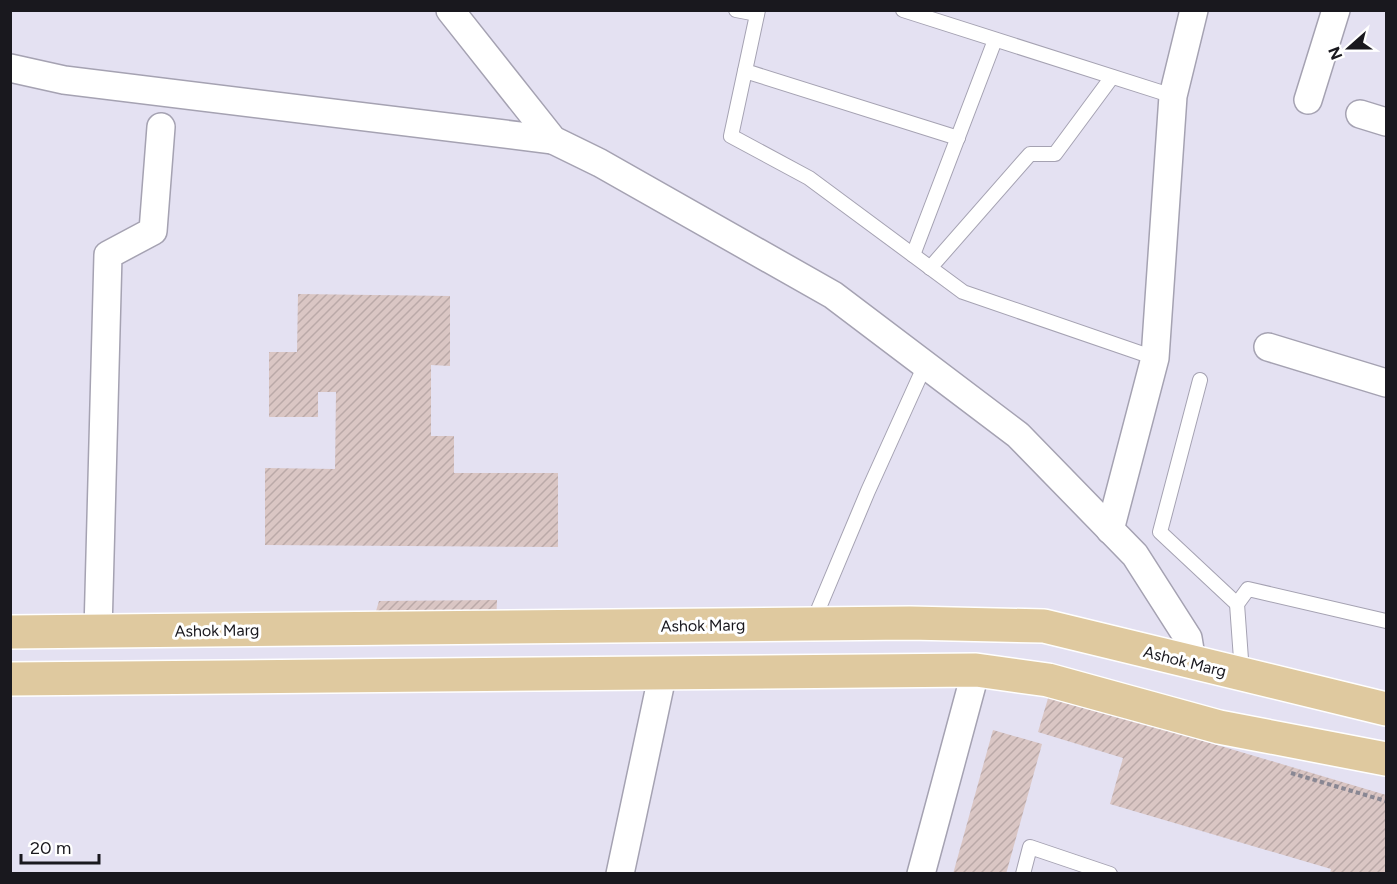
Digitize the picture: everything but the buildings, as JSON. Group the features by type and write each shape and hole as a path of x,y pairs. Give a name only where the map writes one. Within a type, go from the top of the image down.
{"main road":[{"name":"Ashok Marg","path":"10,632 910,623 1044,626 1386,709"},
{"path":"10,679 976,670 1048,680 1220,727 1386,759"}],"street":[{"path":"450,10 553,140"},
{"path":"1110,530 1155,358 1173,96 1194,10"},
{"path":"1308,100 1336,10"},
{"path":"10,69 64,80 553,140 600,163 832,295 1018,435 1135,555 1188,638 1192,663"},
{"path":"1360,114 1386,122"},
{"path":"98,631 108,255 153,231 161,127"},
{"path":"1268,347 1386,383"},
{"path":"921,873 976,670"},
{"path":"620,873 663,672"}],"lane":[{"path":"736,10 758,12 731,136 810,178 963,292 1155,358"},
{"path":"903,10 1173,96"},
{"path":"914,255 995,40"},
{"path":"745,71 957,138"},
{"path":"930,268 1030,154 1055,154 1112,77"},
{"path":"812,624 868,491 926,365"},
{"path":"1200,380 1161,532 1237,604"},
{"path":"1242,675 1237,604 1248,589 1386,621"},
{"path":"1023,873 1030,847 1110,873"}]}
